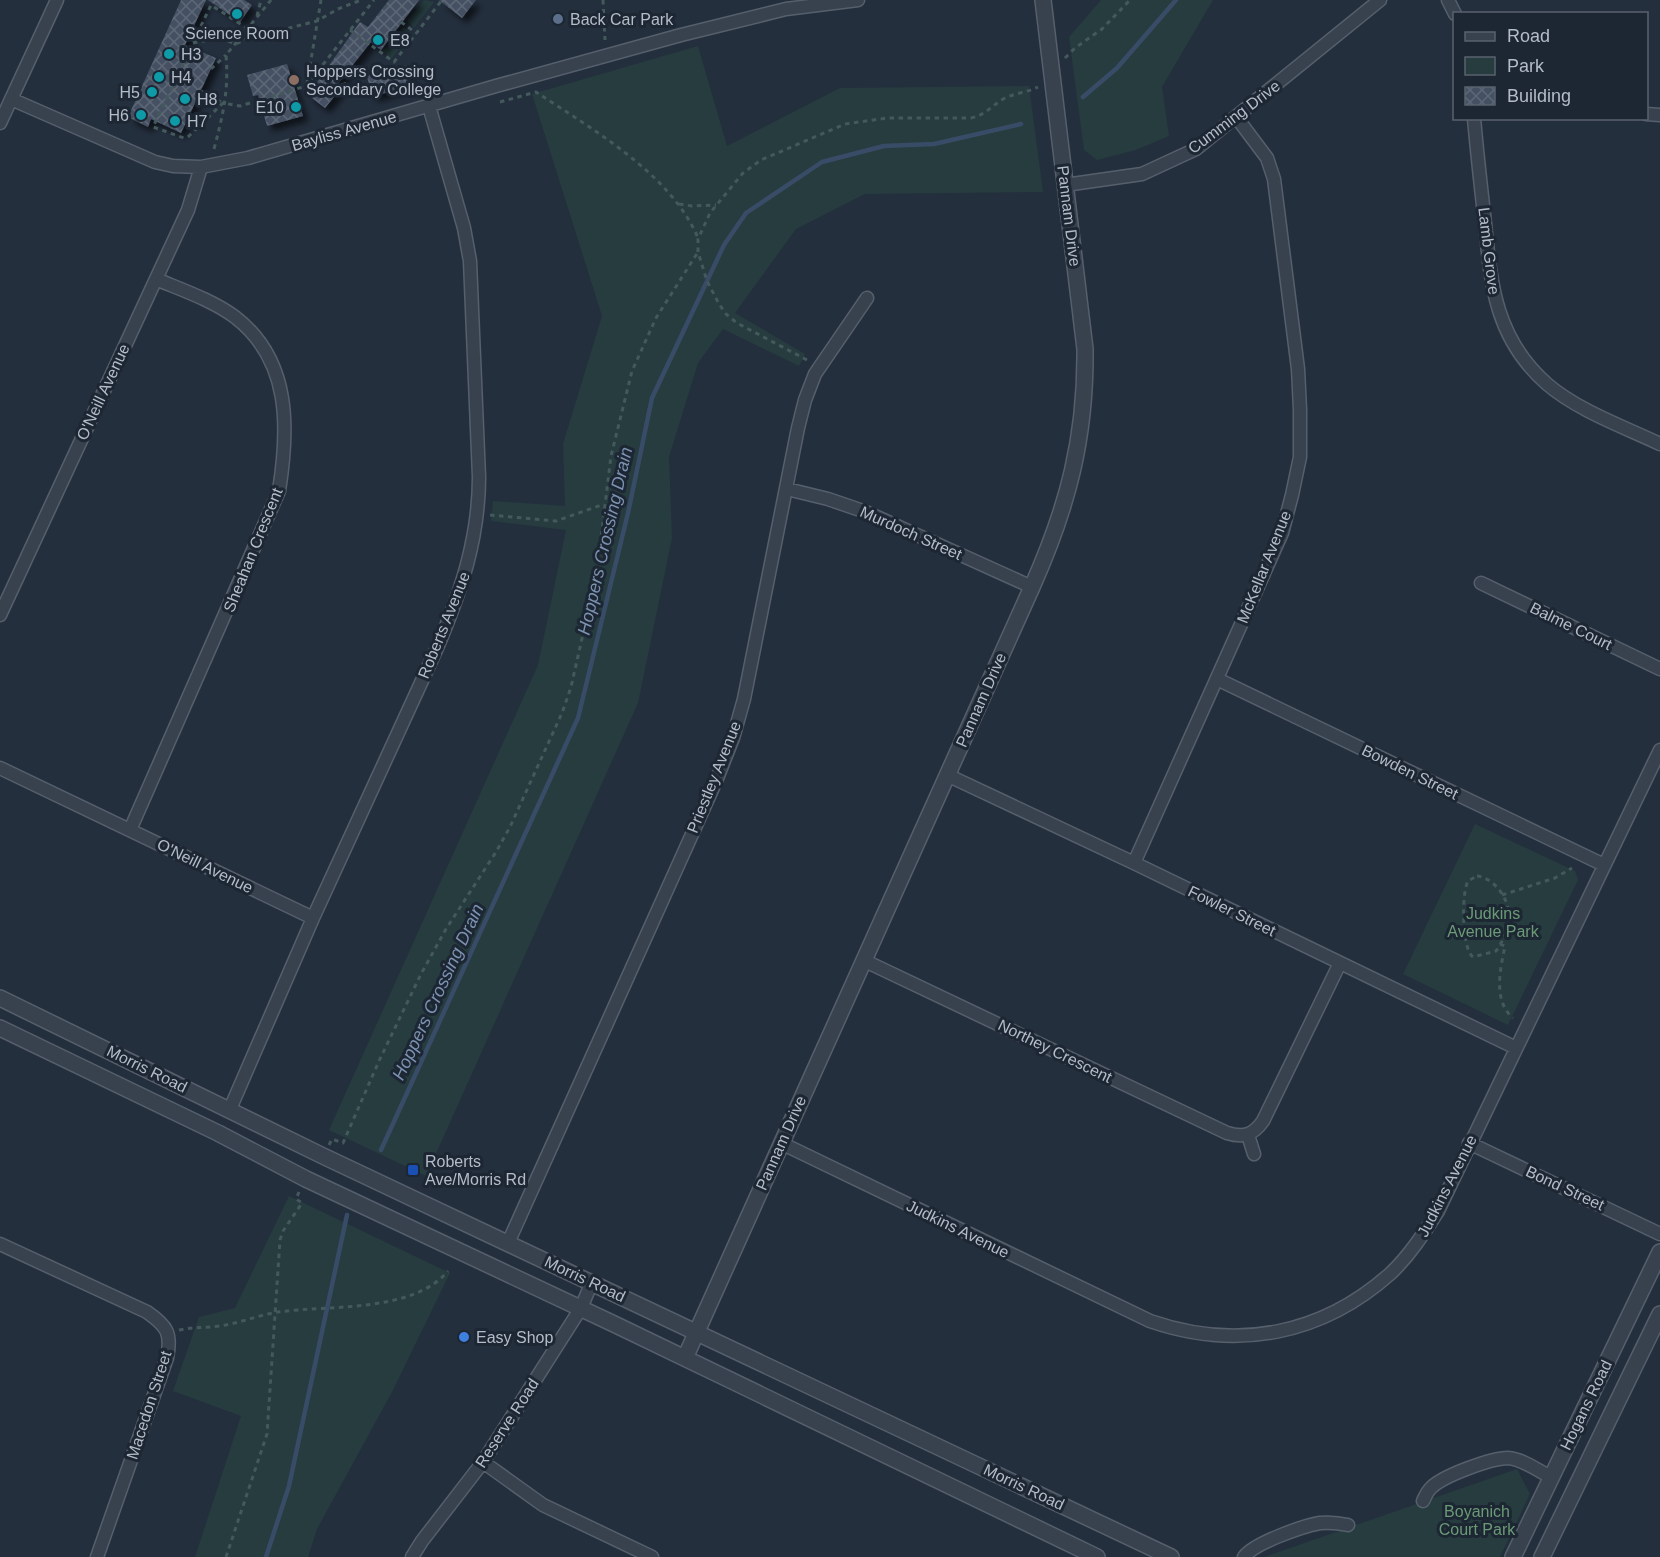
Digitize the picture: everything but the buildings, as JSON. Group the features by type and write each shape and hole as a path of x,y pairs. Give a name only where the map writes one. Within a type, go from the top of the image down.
{"street":[{"path":"0,123 57,0"},
{"name":"Bayliss Avenue","path":"11,99 155,162 173,166 201,167 248,158 681,35 786,9 858,0"},
{"name":"Pannam Drive","path":"685,1358 1032,587 1061,515 1078,451 1085,391 1085,349 1043,0"},
{"name":"Cumming Drive","path":"1065,185 1142,174 1196,149 1380,0"},
{"name":"Roberts Avenue","path":"230,1109 313,918 455,605 470,558 479,498 479,477 470,261 464,228 429,106"},
{"name":"McKellar Avenue","path":"1134,863 1282,532 1300,457 1298,369 1274,179 1267,158 1237,118"},
{"name":"Lamb Grove","path":"1474,120 1491,281 1497,308 1509,337 1522,359 1548,385 1563,396 1660,444"},
{"name":"O'Neill Avenue","path":"0,615 188,210 201,167"},
{"name":"Sheahan Crescent","path":"130,830 279,491 286,430 278,382 271,360 262,343 234,317 220,308 156,279"},
{"name":"Priestley Avenue","path":"508,1243 711,792 733,738 744,699 798,428 815,374 867,298"},
{"name":"Murdoch Street","path":"787,489 828,499 866,512 1032,587"},
{"name":"Balme Court","path":"1481,583 1660,669"},
{"name":"Bowden Street","path":"1217,679 1604,865"},
{"name":"Judkins Avenue","path":"781,1143 1150,1321 1189,1332 1248,1336 1279,1333 1310,1323 1369,1291 1392,1272 1417,1244 1438,1211 1660,750"},
{"name":"O'Neill Avenue","path":"0,768 313,918"},
{"name":"Fowler Street","path":"947,775 1516,1048"},
{"name":"Northey Crescent","path":"863,960 1227,1133 1237,1136 1248,1135"},
{"path":"1254,1154 1248,1135 1256,1130 1263,1121 1340,963"},
{"name":"Morris Road","path":"0,998 323,1156 1171,1557"},
{"name":"Morris Road","path":"0,1028 218,1133 306,1179 581,1308 1097,1557"},
{"path":"218,1133 230,1109"},
{"name":"Bond Street","path":"1469,1143 1660,1234"},
{"name":"Macedon Street","path":"0,1244 147,1312 160,1321 169,1333 170,1346 167,1358 97,1557"},
{"name":"Hogans Road","path":"1513,1557 1660,1252"},
{"name":"Reserve Road","path":"412,1557 483,1462 581,1308 592,1282"},
{"name":"Hogans Road","path":"1542,1557 1660,1314"},
{"path":"1423,1501 1431,1488 1446,1478 1493,1460 1508,1458 1520,1461 1551,1477"},
{"path":"483,1462 543,1505 652,1557"},
{"path":"1244,1557 1262,1543 1319,1523 1333,1522 1348,1525"}],"path":[{"path":"256,19 261,0"},
{"path":"211,69 236,44 271,0"},
{"path":"306,86 321,0"},
{"path":"193,43 219,38 236,44 246,39 317,21 361,0"},
{"path":"201,91 224,103 240,106 306,86 374,0"},
{"path":"351,30 394,62 441,2 436,0"},
{"path":"603,0 605,39"},
{"path":"807,361 726,315 707,281 698,252 699,239 716,205 743,172 761,160 845,124 887,118 982,116 1009,96 1037,88 1052,76 1067,56 1102,29 1130,0"},
{"path":"224,103 184,138 153,127 211,5 248,29"},
{"path":"402,22 416,33"},
{"path":"214,149 228,80 226,55"},
{"path":"500,102 536,92 631,159 679,204 699,239"},
{"path":"679,204 716,205"},
{"path":"323,1156 332,1139 343,1143 421,974 446,929 501,844 562,713 571,687 590,603 616,434 632,371 656,318 698,252"},
{"path":"490,516 556,522 604,504"},
{"path":"1502,895 1555,878 1572,868"},
{"path":"1477,876 1490,881 1502,895 1509,913 1509,921 1500,944 1496,951 1491,953 1476,957 1469,954 1464,899 1468,881 1477,876"},
{"path":"1500,944 1505,946 1500,983 1501,999 1513,1018"},
{"path":"226,1557 267,1434 281,1235 302,1203 296,1199 306,1179"},
{"path":"169,1333 190,1328 219,1326 275,1312 354,1306 403,1297 433,1286 448,1271"}],"green space":[{"path":"424,0 434,2 414,28 407,21"},
{"path":"1101,0 1213,0 1162,87 1169,136 1136,150 1097,160 1084,150 1069,37"},
{"path":"403,27 411,33 392,58 383,51"},
{"path":"698,46 727,146 840,88 1029,86 1043,192 865,194 796,229 735,313 805,354 799,366 723,329 698,363 669,457 672,538 638,703 426,1176 329,1130 538,665 566,530 491,521 493,501 565,506 563,444 602,316 532,94"},
{"name":"Judkins Avenue Park","path":"1475,824 1575,871 1578,880 1508,1025 1403,974"},
{"path":"289,1196 450,1273 392,1392 317,1529 308,1557 195,1557 241,1416 173,1391 199,1317 235,1308"},
{"name":"Boyanich Court Park","path":"1517,1469 1530,1494 1500,1557 1264,1557"}],"waterway":[{"name":"Hoppers Crossing Drain","path":"1083,97 1117,68 1176,0"},
{"name":"Hoppers Crossing Drain","path":"381,1150 578,718 628,513 652,398 724,245 746,213 822,162 884,146 934,144 1021,124"},
{"name":"Hoppers Crossing Drain","path":"266,1557 289,1486 347,1215"}],"place":[{"name":"Science Room","path":"237,14"},
{"name":"Back Car Park","path":"558,19"},
{"name":"E8","path":"378,40"},
{"name":"H3","path":"169,54"},
{"name":"H4","path":"159,77"},
{"name":"Hoppers Crossing Secondary College","path":"294,80"},
{"name":"H5","path":"152,92"},
{"name":"H8","path":"185,99"},
{"name":"E10","path":"296,107"},
{"name":"H6","path":"141,115"},
{"name":"H7","path":"175,121"},
{"name":"Roberts Ave/Morris Rd","path":"413,1170"},
{"name":"Easy Shop","path":"464,1337"}]}
